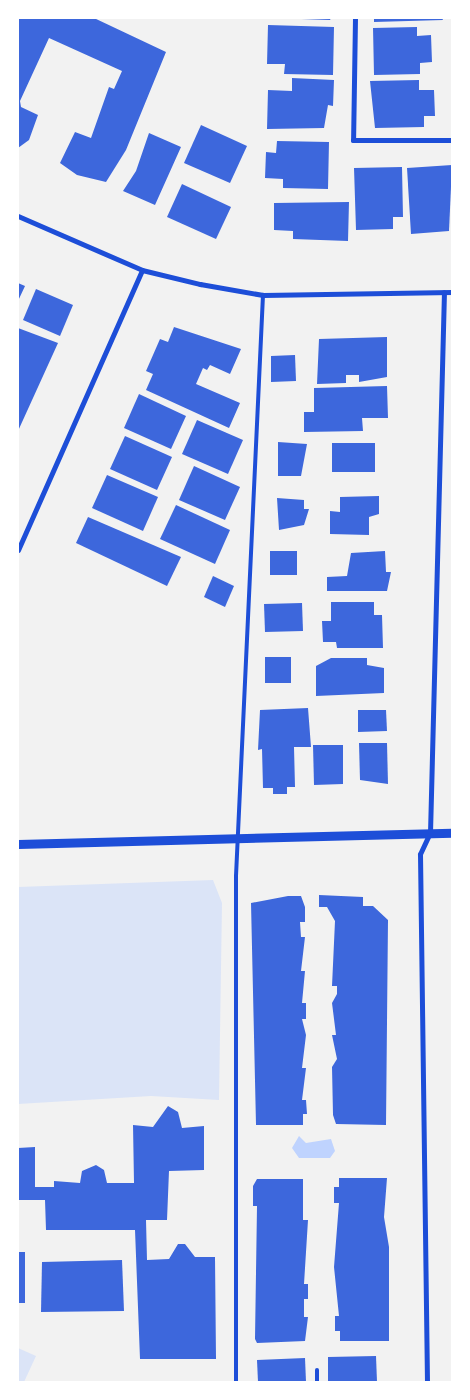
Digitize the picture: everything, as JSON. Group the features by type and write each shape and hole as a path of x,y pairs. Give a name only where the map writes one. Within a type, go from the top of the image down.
{"street":[{"path":"355,18 353,140 452,140"},
{"path":"18,216 142,270 264,296 452,292"},
{"path":"18,550 142,270"},
{"path":"427,1382 420,854 430,833 444,292"},
{"path":"18,844 452,833"}],"lane":[{"path":"236,1382 239,837 264,296"},
{"path":"317,1370 317,1382"}],"shaded area":[{"path":"213,880 222,903 219,1100 151,1096 18,1104 18,887"},
{"path":"18,1348 36,1356 24,1382 18,1382"}],"water":[{"path":"299,1136 306,1143 331,1139 335,1151 330,1158 299,1158 292,1148"}],"building":[{"path":"18,18 94,18 166,52 126,150 106,182 77,175 60,163 75,132 91,138 109,87 114,89 122,71 49,38 20,101 21,107 38,115 29,140 18,148"},
{"path":"273,18 331,18 330,20"},
{"path":"374,18 442,18 443,20 374,22"},
{"path":"268,25 334,27 333,75 284,74 285,64 267,64"},
{"path":"417,27 417,36 431,35 432,62 420,63 420,74 374,75 373,28"},
{"path":"292,78 334,80 333,106 328,105 324,128 267,129 268,90 292,91"},
{"path":"419,80 419,90 434,90 435,116 424,116 424,127 375,128 370,81"},
{"path":"201,125 247,146 230,183 184,163"},
{"path":"149,133 181,147 155,205 123,191 136,171"},
{"path":"277,141 329,142 328,189 283,188 283,179 265,178 266,152 276,153"},
{"path":"452,165 449,231 411,234 407,168"},
{"path":"402,167 403,217 393,217 393,229 356,230 354,168"},
{"path":"182,184 231,207 216,239 167,217"},
{"path":"349,202 348,241 293,239 293,231 274,230 274,203"},
{"path":"18,283 25,286 18,301"},
{"path":"36,289 73,305 60,336 23,320"},
{"path":"174,327 241,349 230,374 210,365 207,370 203,368 196,384 240,403 229,428 146,390 153,374 146,371 160,339 168,342"},
{"path":"18,328 58,343 18,431"},
{"path":"387,337 387,377 359,382 359,375 346,375 346,383 317,384 319,339"},
{"path":"295,355 296,381 271,382 271,356"},
{"path":"387,386 388,418 362,418 363,431 304,432 304,412 314,412 314,388"},
{"path":"139,394 186,416 171,449 124,428"},
{"path":"197,420 243,440 228,474 182,454"},
{"path":"125,436 172,457 157,490 110,469"},
{"path":"278,442 307,444 301,476 278,476"},
{"path":"332,443 375,443 375,472 332,472"},
{"path":"194,466 240,487 225,520 179,500"},
{"path":"107,475 158,497 143,531 92,508"},
{"path":"379,496 379,514 369,517 369,535 330,534 330,511 340,512 340,497"},
{"path":"277,498 304,500 304,509 309,509 304,525 279,530"},
{"path":"176,505 230,530 215,564 160,539"},
{"path":"88,517 181,557 167,586 76,543"},
{"path":"270,551 297,551 297,575 270,575"},
{"path":"385,551 386,572 391,572 387,591 327,591 327,577 347,576 351,553"},
{"path":"213,576 234,586 225,607 204,597"},
{"path":"331,602 374,602 374,615 382,615 383,648 337,648 336,642 323,642 322,621 331,621"},
{"path":"302,603 303,631 265,632 264,604"},
{"path":"265,657 291,657 291,683 265,683"},
{"path":"331,658 367,658 367,665 384,668 384,693 316,696 316,666"},
{"path":"308,708 311,747 294,747 295,787 287,787 287,794 273,794 273,788 263,788 262,749 258,750 260,710"},
{"path":"358,710 386,710 387,731 358,732"},
{"path":"359,743 387,743 388,784 360,780"},
{"path":"313,745 343,745 343,784 314,785"},
{"path":"319,895 363,897 363,906 373,906 388,920 386,1125 336,1124 333,1115 332,1067 337,1059 332,1035 336,1035 332,1003 337,994 337,986 332,986 335,921 327,907 319,907"},
{"path":"288,896 301,896 305,907 305,922 300,922 301,937 305,937 301,971 305,971 302,1003 306,1003 306,1019 302,1019 306,1035 302,1068 306,1068 302,1100 306,1100 307,1114 303,1114 303,1125 256,1125 251,903"},
{"path":"168,1106 178,1112 182,1128 204,1126 204,1170 169,1171 167,1220 146,1220 147,1260 169,1259 178,1244 185,1244 195,1257 215,1257 216,1359 140,1359 135,1230 46,1230 45,1200 18,1200 18,1148 35,1147 35,1187 54,1187 54,1181 80,1183 82,1171 96,1165 104,1170 107,1183 134,1183 133,1125 153,1127"},
{"path":"339,1178 387,1178 384,1217 389,1247 389,1341 340,1341 340,1331 335,1331 335,1316 339,1316 334,1267 339,1203 334,1203 334,1187 339,1187"},
{"path":"257,1179 303,1179 303,1220 308,1220 304,1284 308,1284 308,1299 304,1299 304,1317 308,1317 305,1341 257,1343 255,1339 257,1206 253,1206 253,1186"},
{"path":"18,1252 25,1252 25,1303 18,1303"},
{"path":"122,1260 124,1311 41,1312 42,1262"},
{"path":"376,1356 377,1382 328,1382 328,1357"},
{"path":"305,1358 306,1382 258,1382 257,1360"}]}
